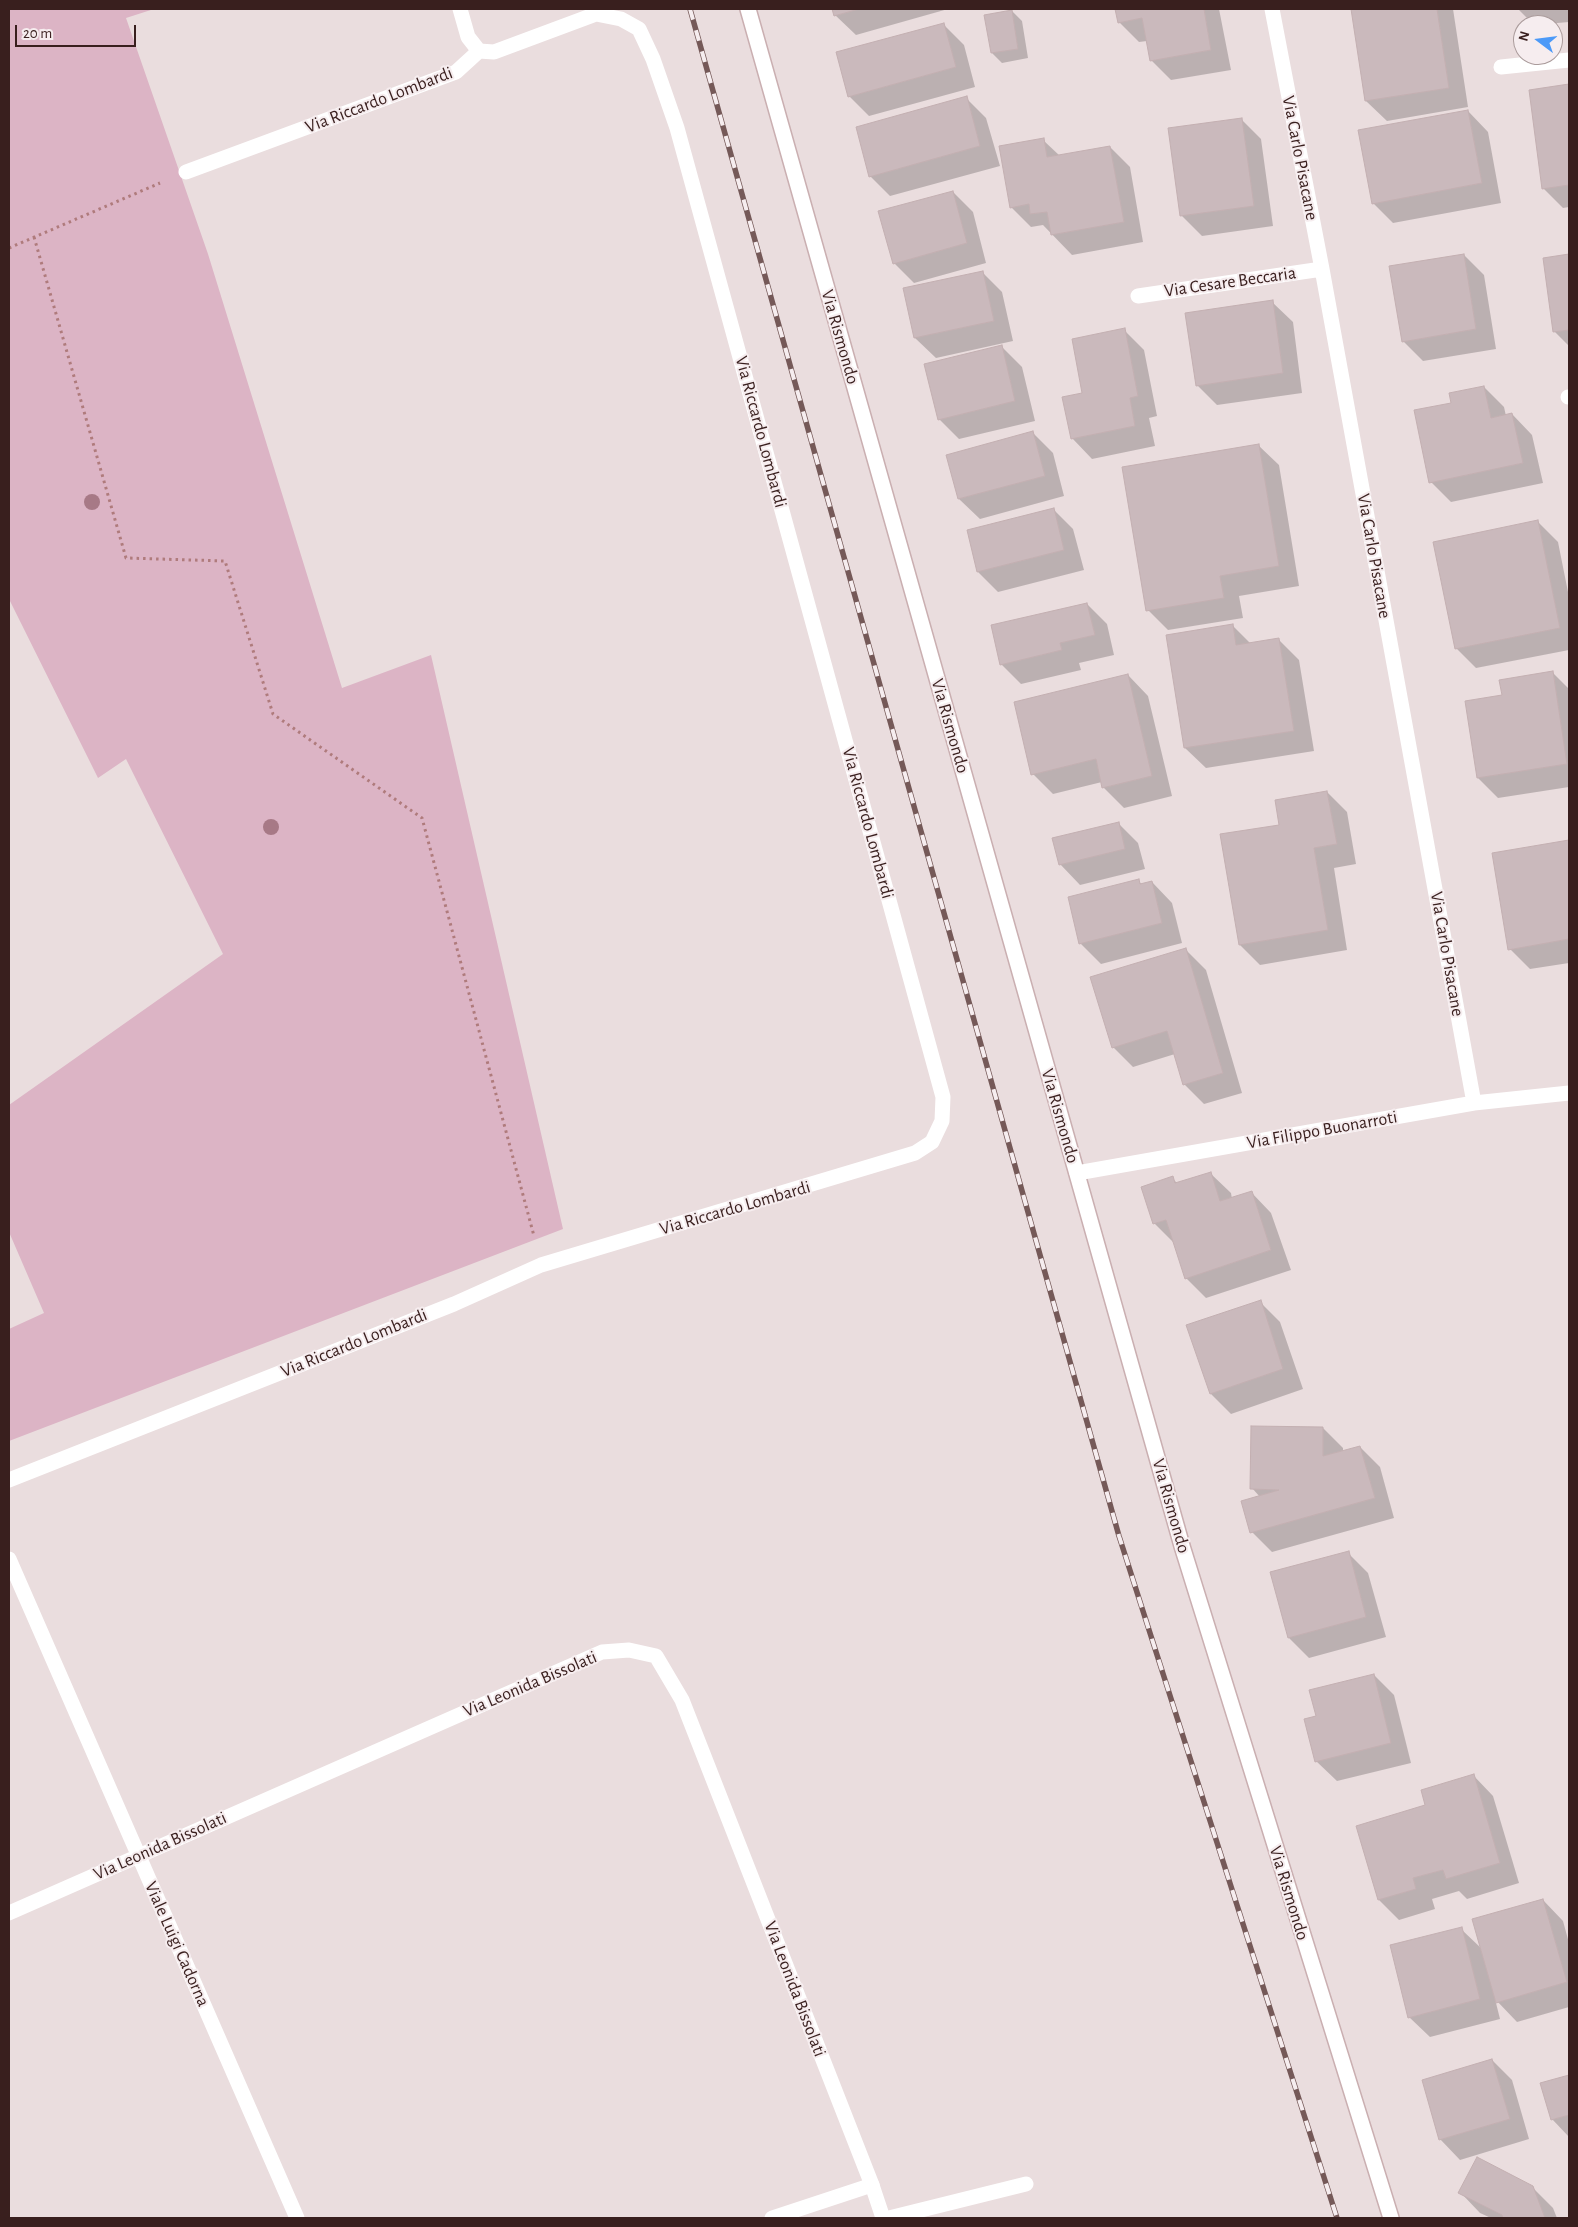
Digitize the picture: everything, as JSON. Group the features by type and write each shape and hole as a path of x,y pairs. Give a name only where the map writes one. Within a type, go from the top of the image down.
{"street":[{"path":"460,9 468,37 479,51"},
{"name":"Via Rismondo","path":"748,9 1182,1546 1390,2218"},
{"name":"Via Carlo Pisacane","path":"1272,9 1322,268 1474,1103"},
{"name":"Via Riccardo Lombardi","path":"9,1480 454,1304 541,1265 915,1153 932,1142 942,1120 943,1097 677,128 653,59 639,29 621,19 596,14 494,52 479,51 456,72 186,172"},
{"path":"1501,67 1569,60"},
{"name":"Via Cesare Beccaria","path":"1138,296 1322,268"},
{"name":"Via Filippo Buonarroti","path":"1076,1173 1474,1103 1569,1093"},
{"name":"Viale Luigi Cadorna","path":"9,1559 297,2218"},
{"name":"Via Leonida Bissolati","path":"9,1913 602,1652 629,1650 656,1656 682,1700 872,2185 883,2218"},
{"path":"888,2218 1026,2184"},
{"path":"772,2218 872,2185"}],"path":[{"path":"9,248 186,172"},
{"path":"34,237 126,558 225,562 273,714 422,818 541,1265"}],"shaded area":[{"path":"9,9 154,9 126,18 208,254 342,688 431,655 563,1229 9,1441 9,1329 44,1313 9,1232 9,1105 223,954 126,759 98,778 9,599"}],"building":[{"path":"832,9 859,9 834,16"},
{"path":"1115,9 1204,9 1211,50 1150,61 1142,18 1118,23"},
{"path":"1351,9 1437,9 1449,88 1365,101"},
{"path":"1012,10 1018,49 991,53 984,15"},
{"path":"944,23 956,67 848,97 836,52"},
{"path":"1569,84 1569,185 1542,189 1529,90"},
{"path":"967,96 980,146 869,177 856,127"},
{"path":"1468,110 1482,183 1372,204 1358,130"},
{"path":"1242,118 1254,206 1180,216 1168,128"},
{"path":"1044,138 1047,157 1110,146 1124,222 1051,235 1047,212 1030,214 1029,204 1010,208 999,146"},
{"path":"953,191 967,243 893,264 878,211"},
{"path":"1464,254 1476,329 1402,342 1389,266"},
{"path":"1569,254 1569,330 1553,332 1543,258"},
{"path":"983,271 994,321 914,338 903,288"},
{"path":"1273,300 1283,373 1196,386 1185,313"},
{"path":"1125,328 1138,396 1130,398 1135,426 1071,439 1062,397 1082,393 1072,339"},
{"path":"1002,345 1015,401 938,420 924,364"},
{"path":"1484,386 1491,418 1512,413 1523,463 1429,483 1414,410 1451,403 1449,393"},
{"path":"1033,431 1045,476 958,499 946,455"},
{"path":"1259,444 1279,566 1220,576 1224,598 1146,611 1122,467"},
{"path":"1054,508 1064,550 977,572 967,530"},
{"path":"1538,520 1560,628 1455,649 1433,542"},
{"path":"1087,603 1095,635 1060,643 1062,650 1000,665 991,625"},
{"path":"1233,624 1236,645 1279,638 1294,731 1184,748 1166,635"},
{"path":"1553,671 1567,764 1477,778 1465,701 1502,695 1499,680"},
{"path":"1128,674 1152,776 1102,788 1096,759 1031,775 1014,702"},
{"path":"1327,791 1337,844 1314,848 1328,930 1239,945 1220,834 1279,825 1275,800"},
{"path":"1119,822 1125,849 1059,865 1052,838"},
{"path":"1569,840 1569,939 1508,950 1492,853"},
{"path":"1139,879 1140,884 1152,881 1162,923 1079,944 1068,897"},
{"path":"1186,948 1223,1073 1183,1085 1167,1031 1112,1048 1090,977"},
{"path":"1211,1172 1220,1201 1252,1191 1271,1250 1185,1279 1166,1220 1153,1224 1141,1187 1173,1176 1175,1183"},
{"path":"1261,1300 1283,1369 1210,1394 1186,1325"},
{"path":"1251,1426 1323,1427 1323,1456 1360,1446 1375,1498 1250,1533 1241,1501 1279,1490 1250,1489"},
{"path":"1349,1551 1366,1617 1288,1638 1270,1572"},
{"path":"1374,1674 1391,1743 1315,1762 1304,1719 1316,1716 1309,1690"},
{"path":"1474,1774 1500,1863 1446,1879 1443,1870 1413,1878 1416,1889 1378,1900 1356,1826 1425,1805 1421,1790"},
{"path":"1543,1899 1567,1982 1496,2003 1472,1919"},
{"path":"1462,1927 1480,1999 1408,2018 1390,1945"},
{"path":"1492,2059 1510,2119 1439,2140 1422,2080"},
{"path":"1569,2075 1569,2115 1551,2120 1540,2083"},
{"path":"1477,2157 1533,2186 1545,2218 1503,2218 1502,2215 1458,2193"}],"railway":[{"path":"690,9 1119,1536 1337,2218"}]}
